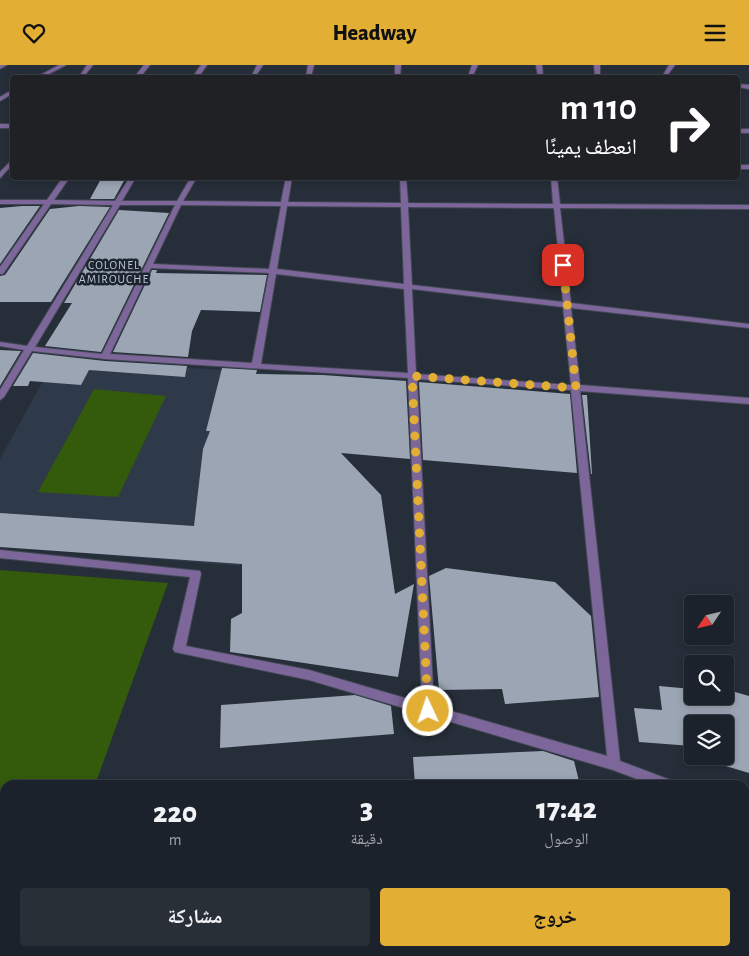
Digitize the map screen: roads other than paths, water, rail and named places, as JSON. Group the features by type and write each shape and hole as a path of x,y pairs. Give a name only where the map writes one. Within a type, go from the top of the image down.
{"street":[{"path":"0,67 4,65"},
{"path":"44,75 63,65"},
{"path":"0,176 10,166"},
{"path":"0,272 65,180"},
{"path":"0,397 131,180"},
{"path":"105,357 179,203 192,180"},
{"path":"256,365 288,180"},
{"path":"403,180 428,711"},
{"path":"554,180 614,764"},
{"path":"0,201 749,207"},
{"path":"149,266 272,271 749,326"},
{"path":"0,344 105,357 256,365 749,401"},
{"path":"0,553 196,573 179,649 308,675 614,764 655,780"}],"district":[{"name":"COLONEL AMIROUCHE","path":"114,272"}]}
